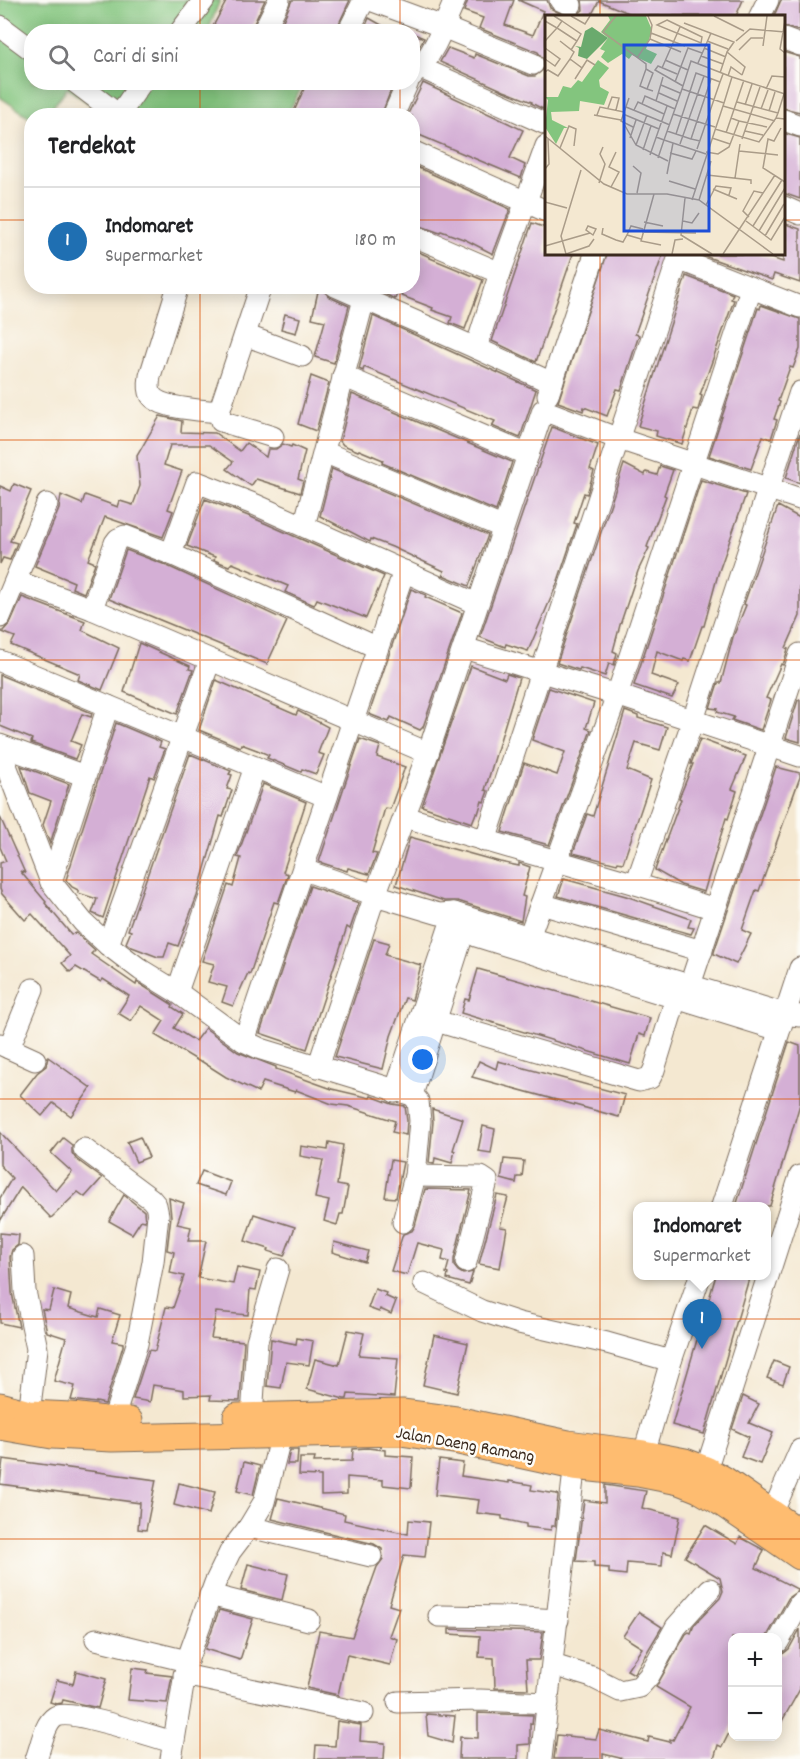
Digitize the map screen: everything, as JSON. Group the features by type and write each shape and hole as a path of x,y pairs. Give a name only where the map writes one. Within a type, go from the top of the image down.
{"main road":[{"name":"Jalan Daeng Ramang","path":"0,1406 18,1424 71,1416 112,1430 388,1423 402,1413 440,1428 575,1456 641,1464 685,1462 724,1480 800,1556"},
{"name":"Jalan Daeng Ramang","path":"112,1430 252,1417 281,1425"},
{"name":"Jalan Daeng Ramang","path":"641,1464 699,1488 767,1523 800,1534"}],"street":[{"path":"186,24 204,0"},
{"path":"267,24 279,0"},
{"path":"352,24 364,0"},
{"path":"370,0 533,64"},
{"path":"420,66 443,27 455,0"},
{"path":"760,15 768,0"},
{"path":"0,26 24,44"},
{"path":"785,40 800,45"},
{"path":"420,78 545,124"},
{"path":"86,90 110,108"},
{"path":"125,108 137,90"},
{"path":"397,108 407,90"},
{"path":"785,121 800,126"},
{"path":"476,348 500,273 537,207 545,153"},
{"path":"420,155 537,207"},
{"path":"785,208 800,214"},
{"path":"420,238 500,273"},
{"path":"318,1067 375,895 464,648 502,527 595,255"},
{"path":"485,841 619,439 673,256 800,307"},
{"path":"529,938 617,695 751,289"},
{"path":"176,294 150,376 151,394 156,399 170,405 219,412"},
{"path":"258,294 219,412 221,421 273,437"},
{"path":"353,294 552,383"},
{"path":"304,526 364,299"},
{"path":"245,335 302,356"},
{"path":"343,376 528,455"},
{"path":"636,884 693,720 800,392"},
{"path":"543,410 619,439 800,499"},
{"path":"324,452 502,527"},
{"path":"171,554 197,482 304,526 477,604"},
{"path":"0,617 47,504"},
{"path":"92,609 118,538 125,536 171,554 376,647"},
{"path":"244,1041 304,870 376,647 404,571"},
{"path":"16,581 92,609 428,753"},
{"path":"464,648 617,695 800,756"},
{"path":"436,1021 639,1081 650,1078 683,992 702,951 800,654"},
{"path":"108,945 210,660"},
{"path":"0,661 327,797"},
{"path":"51,882 108,706"},
{"path":"0,745 85,776"},
{"path":"0,750 51,882 83,922 108,945 244,1041 261,1049 404,1094 418,1101 420,1107 415,1176 402,1222"},
{"path":"177,992 255,767"},
{"path":"405,817 715,909"},
{"path":"304,870 455,921 683,992 788,1020"},
{"path":"541,904 702,951"},
{"path":"455,921 529,938 683,992"},
{"path":"404,1094 436,1021 455,921"},
{"path":"404,1094 455,921"},
{"path":"723,1202 788,1020 800,968"},
{"path":"33,989 4,1046 35,1060"},
{"path":"84,1149 151,1199 158,1210 153,1262 137,1344 112,1430"},
{"path":"415,1176 481,1177 487,1181 466,1263"},
{"path":"706,1470 792,1232 800,1176"},
{"path":"18,1424 37,1349 34,1327 26,1300 23,1256"},
{"path":"252,1417 257,1341 278,1269"},
{"path":"641,1464 671,1361 698,1280"},
{"path":"424,1283 491,1314 671,1361"},
{"path":"36,1759 49,1724 59,1715 84,1717 172,1750 186,1668 210,1595 230,1551 249,1527 264,1502 281,1425"},
{"path":"767,1523 800,1450"},
{"path":"541,1759 575,1456"},
{"path":"249,1527 371,1556"},
{"path":"553,1665 592,1677 620,1691 639,1687 649,1676 676,1627 710,1588"},
{"path":"210,1595 309,1620"},
{"path":"782,1634 800,1604"},
{"path":"439,1616 558,1620"},
{"path":"96,1639 186,1668 363,1713"},
{"path":"398,1702 480,1700 548,1703"}],"green space":[{"path":"0,0 220,0 211,24 24,24 24,90 66,90 52,108 24,108 24,113 0,97"},
{"path":"70,90 300,90 291,108 95,108"}],"building":[{"path":"227,0 265,0 254,24 214,24"},
{"path":"292,0 350,0 339,24 282,24"},
{"path":"468,0 514,0 505,25 533,35 543,11 518,0 547,0 550,8 563,15 545,15 545,62 538,52 479,28 483,18 464,11"},
{"path":"582,0 743,0 736,15 634,15 599,1 592,15 577,15 583,10"},
{"path":"781,0 800,0 800,31 785,27 785,15 774,15"},
{"path":"369,18 380,24 366,24"},
{"path":"448,48 474,58 475,54 529,76 535,76 544,69 545,62 543,109 532,102 440,62"},
{"path":"785,53 800,57 800,112 785,108"},
{"path":"423,83 523,130 510,158 525,165 521,178 420,135 420,108 411,108"},
{"path":"303,90 391,90 384,108 296,108"},
{"path":"785,134 800,138 800,199 785,194"},
{"path":"420,169 510,209 493,254 466,240 441,231 440,233 420,226"},
{"path":"532,223 545,228 545,255 573,255 536,362 492,341"},
{"path":"785,224 800,229 800,283 774,274 772,280 702,255 762,255 783,262"},
{"path":"420,253 483,280 465,329 450,323 452,317 432,310 433,308 397,294 420,294"},
{"path":"607,255 663,255 635,334 639,335 621,390 617,389 607,416 584,407 583,411 558,402"},
{"path":"686,276 733,294 731,299 734,300 700,395 702,396 698,410 693,409 682,444 656,436 657,431 638,426"},
{"path":"317,294 327,294 349,306 334,363 315,357 325,321 312,318"},
{"path":"385,294 397,294 395,299"},
{"path":"761,305 800,319 800,349 793,368 790,367 778,401 780,402 774,419 777,420 771,439 763,436 751,469 709,456 758,308 760,309"},
{"path":"285,314 300,318 296,333 281,329"},
{"path":"373,316 536,390 520,438 492,426 495,421 364,367 363,371 359,369"},
{"path":"311,376 329,383 316,431 298,424"},
{"path":"352,394 512,462 496,511 382,463 383,460 343,445 340,441"},
{"path":"160,416 182,421 181,432 215,433 240,451 246,443 266,457 268,449 276,449 283,444 305,451 298,479 303,481 300,493 256,479 251,486 227,469 233,462 209,445 170,445 164,465 182,471 168,509 173,511 163,537 105,517 88,560 95,563 84,593 72,588 74,582 35,566 59,509 61,495 82,504 85,495 118,507 120,501 133,505 140,486 137,456"},
{"path":"552,427 598,445 590,469 594,471 574,523 577,524 557,584 528,651 506,644 505,647 480,637"},
{"path":"800,433 800,483 786,478"},
{"path":"624,464 645,475 646,472 657,475 660,466 673,470 647,547 649,548 638,571 620,625 613,651 617,653 614,665 609,663 605,676 557,663"},
{"path":"332,469 488,535 469,586 443,575 444,571 392,547 371,539 370,542 320,516"},
{"path":"701,480 746,494 718,574 704,626 702,626 690,661 684,659 683,661 657,651 651,675 679,685 672,698 634,685"},
{"path":"14,484 31,491 10,541 17,543 10,560 3,558 0,564 0,486 11,491"},
{"path":"205,499 384,576 366,618 317,599 314,605 285,592 288,586 232,563 229,566 214,560 215,557 187,546"},
{"path":"778,506 800,518 800,616 786,648 788,649 783,665 781,664 766,698 771,700 761,730 732,720 734,717 717,712 718,709 710,708 718,683 721,683 733,637 746,605 744,604"},
{"path":"126,550 163,564 287,621 267,664 109,599"},
{"path":"411,589 462,613 423,727 420,730 391,717 389,722 369,714"},
{"path":"22,597 85,621 82,630 119,648 102,690 78,680 80,674 11,645 15,637 2,632 11,622"},
{"path":"139,643 190,666 189,669 193,670 177,714 124,692"},
{"path":"471,666 505,679 507,674 519,678 485,790 488,791 472,823 422,806"},
{"path":"0,675 92,713 91,717 82,714 71,741 81,745 75,759 31,743 32,739 0,726"},
{"path":"216,680 296,715 298,711 328,727 318,753 324,755 316,774 302,769 301,772 267,758 269,755 257,750 241,744 240,747 199,730"},
{"path":"549,688 594,703 586,728 591,730 549,845 502,832 524,763 557,775 565,752 532,740"},
{"path":"798,700 800,700 800,742 786,738"},
{"path":"625,711 638,718 667,727 660,750 636,743 627,770 651,780 623,863 618,862 617,864 573,853 587,814 593,816"},
{"path":"116,723 161,742 159,747 165,749 154,778 150,776 103,918 92,913 97,899 78,893 78,890 66,880"},
{"path":"360,739 380,746 377,757 405,767 390,809 385,808 372,853 377,854 369,874 348,868 347,871 319,862"},
{"path":"700,739 746,756 732,789 737,791 728,819 726,818 704,892 681,885 655,870"},
{"path":"190,754 231,771 229,774 232,775 227,789 232,790 223,817 220,816 197,896 178,946 169,943 164,957 158,957 126,943 131,931 128,930"},
{"path":"21,766 69,784 50,844 43,825 51,801 30,793"},
{"path":"776,767 800,773 800,777 759,891 756,890 742,930 751,934 736,964 714,952"},
{"path":"263,784 306,802 283,872 288,874 278,903 274,902 250,974 248,973 233,1006 222,1002 227,987 208,982 214,964 202,961 228,885 233,887 241,858 237,857"},
{"path":"0,817 25,873 20,871 45,903 71,934 76,933 95,950 91,954 136,985 137,982 170,1003 183,1014 174,1028 195,1041 205,1028 238,1052 276,1067 276,1069 332,1089 370,1098 371,1096 405,1106 406,1135 392,1132 395,1121 348,1106 332,1104 296,1090 295,1092 263,1082 258,1092 226,1077 155,1035 164,1021 141,1006 131,1021 118,1013 129,996 103,979 101,982 76,967 70,972 62,963 70,956 32,914 25,920 2,894 0,863 6,861 0,847"},
{"path":"410,837 500,862 519,866 519,863 530,867 522,896 525,897 521,921 458,901 444,901 396,885"},
{"path":"564,879 626,896 691,919 688,927 694,928 691,934 558,896"},
{"path":"310,886 359,903 350,929 347,927 307,1049 260,1033"},
{"path":"374,939 389,943 385,955 421,965 412,1000 405,998 391,1036 383,1069 335,1057"},
{"path":"478,969 650,1018 645,1036 639,1034 630,1064 461,1013 465,999 469,1000"},
{"path":"789,1042 800,1046 800,1104 771,1203 737,1202"},
{"path":"48,1057 91,1088 71,1116 53,1103 42,1116 20,1095 37,1073 46,1066"},
{"path":"479,1061 496,1069 498,1061 625,1095 619,1117 472,1077"},
{"path":"432,1109 463,1119 453,1150 455,1151 452,1163 435,1158 434,1164 429,1163"},
{"path":"483,1126 495,1129 491,1153 478,1151"},
{"path":"0,1132 56,1191 72,1172 51,1153 63,1138 72,1145 72,1153 76,1159 102,1178 85,1197 78,1192 51,1218 21,1187 0,1221 0,1198 12,1178 0,1165"},
{"path":"140,1137 149,1157 136,1162 127,1142"},
{"path":"329,1142 343,1145 337,1185 348,1187 343,1214 340,1214 337,1225 324,1221 329,1201 315,1198 323,1160 300,1156 301,1146 328,1150"},
{"path":"504,1159 524,1161 522,1177 517,1177 516,1183 501,1179"},
{"path":"391,1160 403,1162 396,1198 385,1197"},
{"path":"202,1171 231,1182 226,1195 196,1185"},
{"path":"425,1189 471,1190 454,1259 454,1266 458,1271 463,1274 473,1272 469,1285 447,1279 449,1262 442,1260 444,1250 417,1243 407,1275 391,1271 403,1234 412,1231 415,1226"},
{"path":"124,1195 144,1211 145,1221 141,1220 132,1234 109,1221"},
{"path":"497,1195 508,1197 500,1227 507,1228 500,1268 479,1264"},
{"path":"169,1198 184,1203 177,1224 191,1227 188,1241 206,1241 198,1278 233,1284 237,1267 260,1272 256,1290 250,1289 248,1315 216,1312 211,1338 244,1341 240,1401 210,1400 211,1395 184,1396 184,1390 153,1385 150,1402 133,1399 149,1350 155,1351 166,1307 173,1308 184,1276 170,1273 174,1252 167,1250 171,1216"},
{"path":"254,1214 295,1227 284,1256 245,1241"},
{"path":"0,1233 19,1235 18,1245 12,1250 10,1257 12,1293 19,1327 0,1323"},
{"path":"334,1242 368,1251 365,1262 332,1252"},
{"path":"715,1280 749,1280 704,1434 672,1425"},
{"path":"375,1289 386,1293 385,1296 396,1301 391,1314 380,1309 379,1312 368,1308"},
{"path":"54,1290 71,1295 68,1308 98,1317 100,1309 120,1315 112,1341 123,1343 123,1346 105,1404 71,1400 75,1386 54,1381 66,1338 47,1332 42,1309 49,1310"},
{"path":"348,1330 364,1333 359,1355 398,1358 394,1397 348,1394 347,1399 344,1399 307,1389 315,1359 339,1365"},
{"path":"434,1335 468,1343 457,1393 423,1385"},
{"path":"297,1338 313,1341 309,1365 286,1362 281,1388 267,1386 271,1339 296,1344"},
{"path":"774,1361 789,1367 783,1384 767,1378"},
{"path":"743,1396 759,1404 749,1423 773,1433 760,1464 741,1457 749,1437 732,1429"},
{"path":"353,1449 385,1450 385,1455 413,1457 411,1488 383,1485 383,1480 347,1477 347,1494 321,1495 321,1476 299,1475 300,1458 315,1458 314,1462 352,1461"},
{"path":"290,1450 298,1450 297,1464 287,1464"},
{"path":"3,1459 156,1480 146,1530 138,1529 140,1503 0,1484"},
{"path":"439,1460 463,1463 461,1476 532,1485 531,1490 557,1494 555,1526 552,1526 551,1530 526,1527 526,1524 502,1519 502,1516 477,1513 479,1500 435,1495"},
{"path":"244,1462 260,1466 253,1495 237,1491"},
{"path":"179,1483 215,1492 209,1514 174,1505"},
{"path":"605,1485 646,1491 642,1508 680,1517 672,1554 663,1552 662,1566 627,1563 626,1575 609,1573 609,1568 594,1567 594,1562 576,1561 584,1500 605,1503"},
{"path":"278,1498 345,1514 344,1520 408,1534 409,1520 429,1522 425,1557 404,1555 389,1605 399,1608 389,1636 397,1639 390,1665 347,1655 338,1695 307,1688 319,1631 352,1637 377,1567 383,1559 382,1549 374,1544 272,1519"},
{"path":"705,1525 737,1544 740,1537 764,1550 756,1568 799,1590 789,1597 769,1633 728,1633 728,1735 722,1747 718,1745 714,1759 624,1759 603,1754 603,1759 554,1759 557,1735 596,1739 599,1730 648,1742 649,1737 670,1742 670,1739 673,1740 690,1707 656,1687 686,1634 691,1633 694,1625 720,1598 723,1591 720,1578 685,1557"},
{"path":"248,1564 288,1574 282,1600 241,1590"},
{"path":"219,1610 253,1619 240,1660 205,1649"},
{"path":"639,1612 662,1627 634,1674 627,1670 642,1648 623,1636"},
{"path":"449,1629 543,1632 539,1660 526,1660 528,1689 495,1688 494,1658 479,1657 480,1636 449,1634"},
{"path":"800,1629 800,1689 782,1721 782,1654 789,1649"},
{"path":"132,1668 148,1670 147,1673 172,1676 167,1703 128,1700"},
{"path":"76,1671 106,1679 98,1708 63,1700 62,1703 56,1704 50,1702 57,1680 73,1684"},
{"path":"478,1713 533,1715 532,1724 530,1723 530,1744 518,1745 518,1759 459,1759 460,1737 478,1738"},
{"path":"426,1714 455,1716 452,1743 428,1736"},
{"path":"337,1721 361,1725 360,1741 385,1743 384,1759 315,1759 316,1745 335,1746"}],"place":[{"name":"Indomaret","path":"702,1349"}]}
